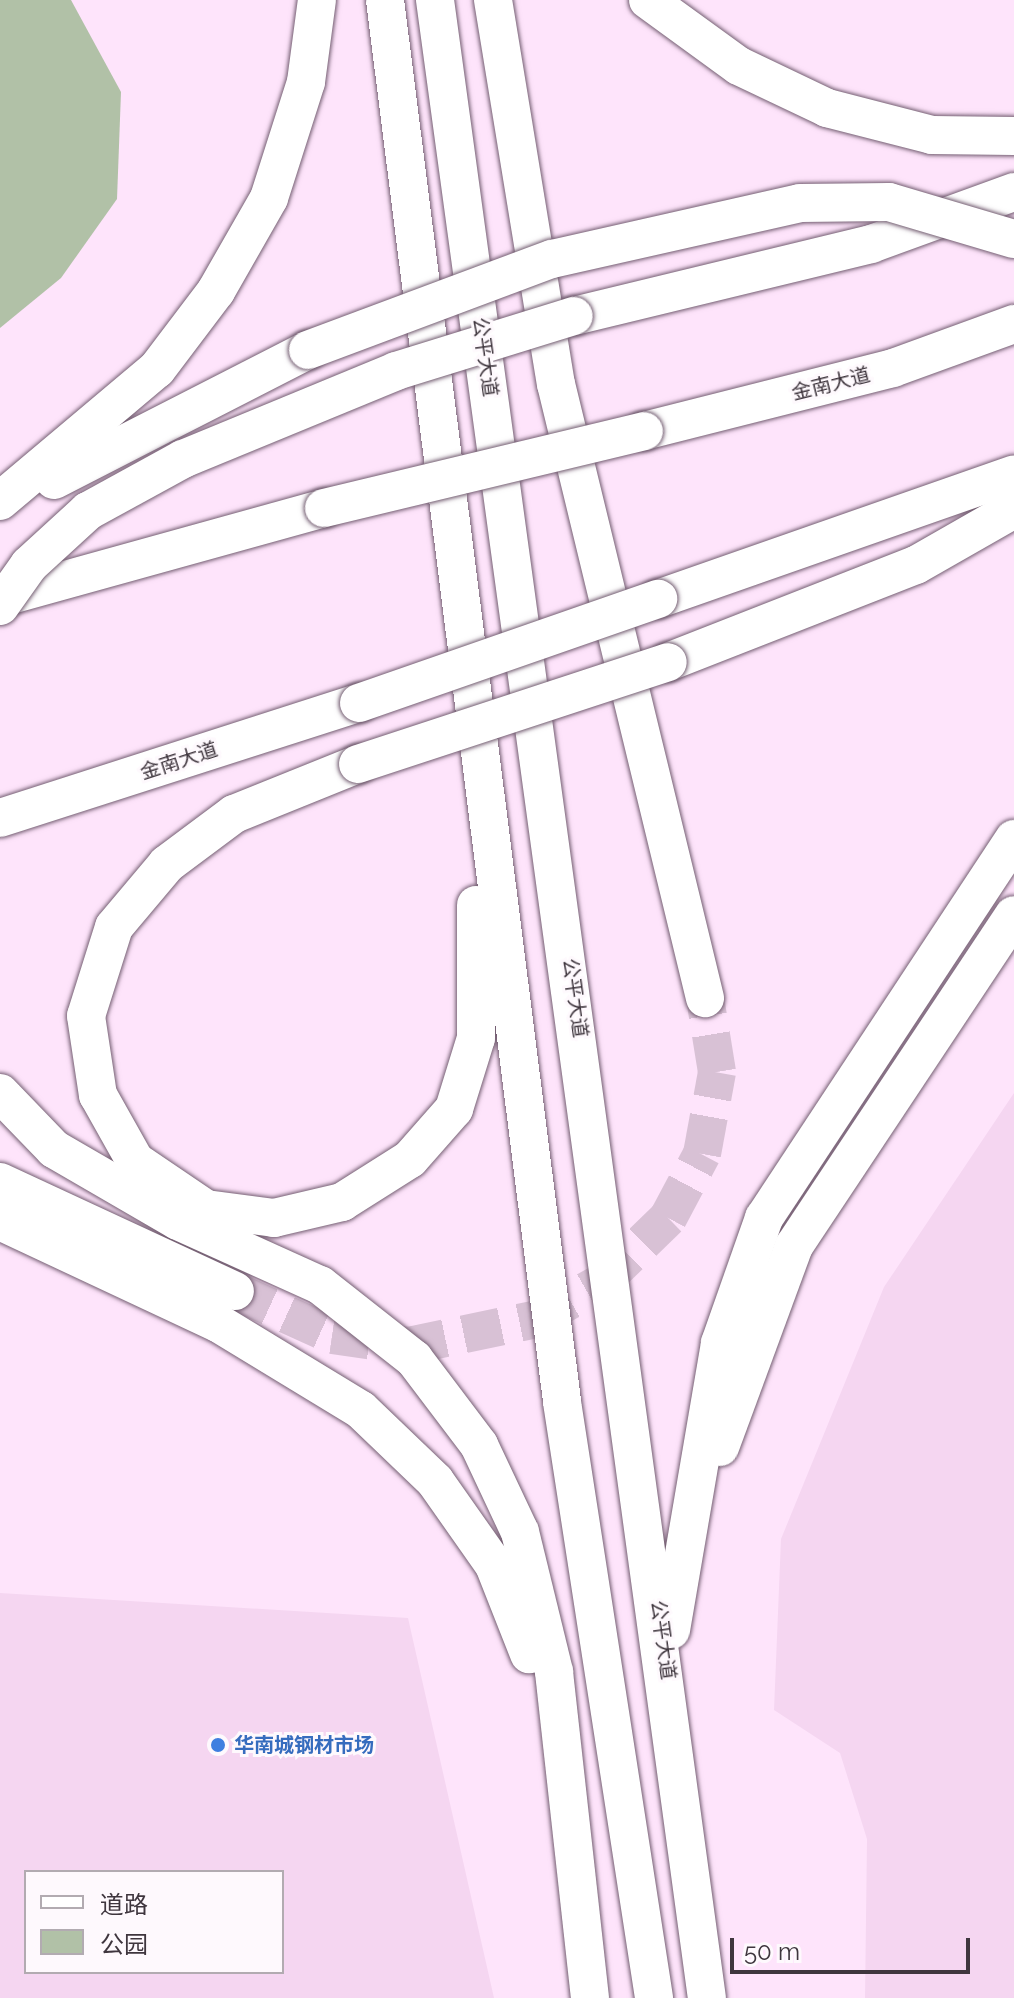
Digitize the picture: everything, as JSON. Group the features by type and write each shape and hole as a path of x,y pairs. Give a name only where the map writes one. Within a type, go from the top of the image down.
{"main road":[{"path":"0,501 157,369 216,291 269,198 306,82 317,0"},
{"path":"385,0 476,746 562,1402 654,1998"},
{"name":"公平大道","path":"435,0 666,1660 707,1998"},
{"path":"493,0 556,384 705,998"},
{"path":"648,0 739,66 827,108 932,135 1014,136"},
{"path":"0,606 29,565 88,511 183,459 396,371 574,316 871,244 1014,192"},
{"path":"0,508 308,350 552,259 800,203 889,202 1014,239"},
{"name":"金南大道","path":"0,598 324,508 893,368 1014,324"},
{"name":"金南大道","path":"0,818 359,703 1014,474"},
{"path":"476,746 476,1038 454,1109 410,1159 342,1202 274,1218 206,1209 135,1161 98,1095 86,1016 114,927 167,864 234,814 358,764 668,662 916,565 1014,509"},
{"path":"666,1660 693,1521 720,1343 764,1218 1014,839"},
{"path":"693,1521 794,1246 1014,915"},
{"path":"0,1093 54,1149 178,1221 320,1285 414,1359 479,1445 520,1532 554,1672 563,1780 590,1998"},
{"path":"0,1182 235,1291"},
{"path":"0,1221 218,1323 361,1410 435,1481 494,1565 526,1643 563,1780"}],"shaded area":[{"path":"1014,1093 1014,1998 865,1998 867,1839 840,1753 774,1710 781,1539 884,1287"},
{"name":"华南城钢材市场","path":"0,1593 408,1618 494,1998 0,1998"}],"green space":[{"path":"0,0 71,0 121,92 117,199 61,278 0,328"}],"tunnel":[{"path":"235,1291 332,1335 408,1346 537,1319 602,1282 668,1218 702,1154 717,1072 705,998"}],"place":[{"name":"华南城钢材市场","path":"218,1745"}]}
